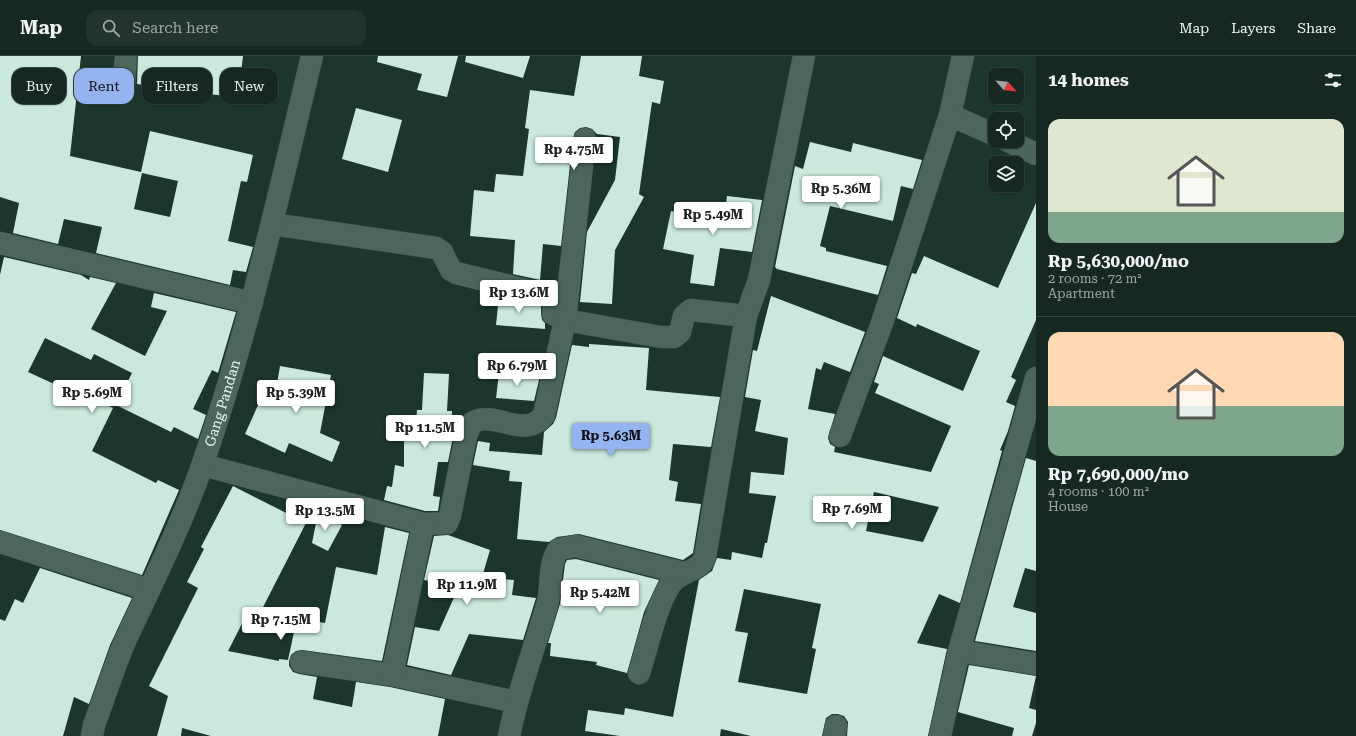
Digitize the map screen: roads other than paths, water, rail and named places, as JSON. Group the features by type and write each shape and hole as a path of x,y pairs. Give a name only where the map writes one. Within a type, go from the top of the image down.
{"street":[{"path":"125,68 126,56"},
{"name":"Gang Pandan","path":"92,736 94,725 126,640 161,567 202,465 234,368 272,224 312,56"},
{"path":"640,673 656,619 670,585 676,576 698,568 702,564 705,557 746,316 759,280 804,56"},
{"path":"840,436 882,323 950,115 963,56"},
{"path":"950,115 988,132"},
{"path":"202,465 424,524 447,523 450,516 466,436 472,423 482,419 528,426 539,422 544,415 565,320 585,139"},
{"path":"1023,148 1036,154"},
{"path":"272,224 436,248 442,252 451,270 456,273 551,296 554,303 553,314 565,320 661,337 670,337 680,332 684,316 691,310 746,316"},
{"path":"0,243 252,303"},
{"path":"940,736 959,651 1028,430 1036,378"},
{"path":"392,675 424,524"},
{"path":"0,542 149,590"},
{"path":"509,736 516,702 548,601 553,564 559,548 576,546 683,573"},
{"path":"959,651 1036,664"},
{"path":"301,662 392,675 516,702"}]}
